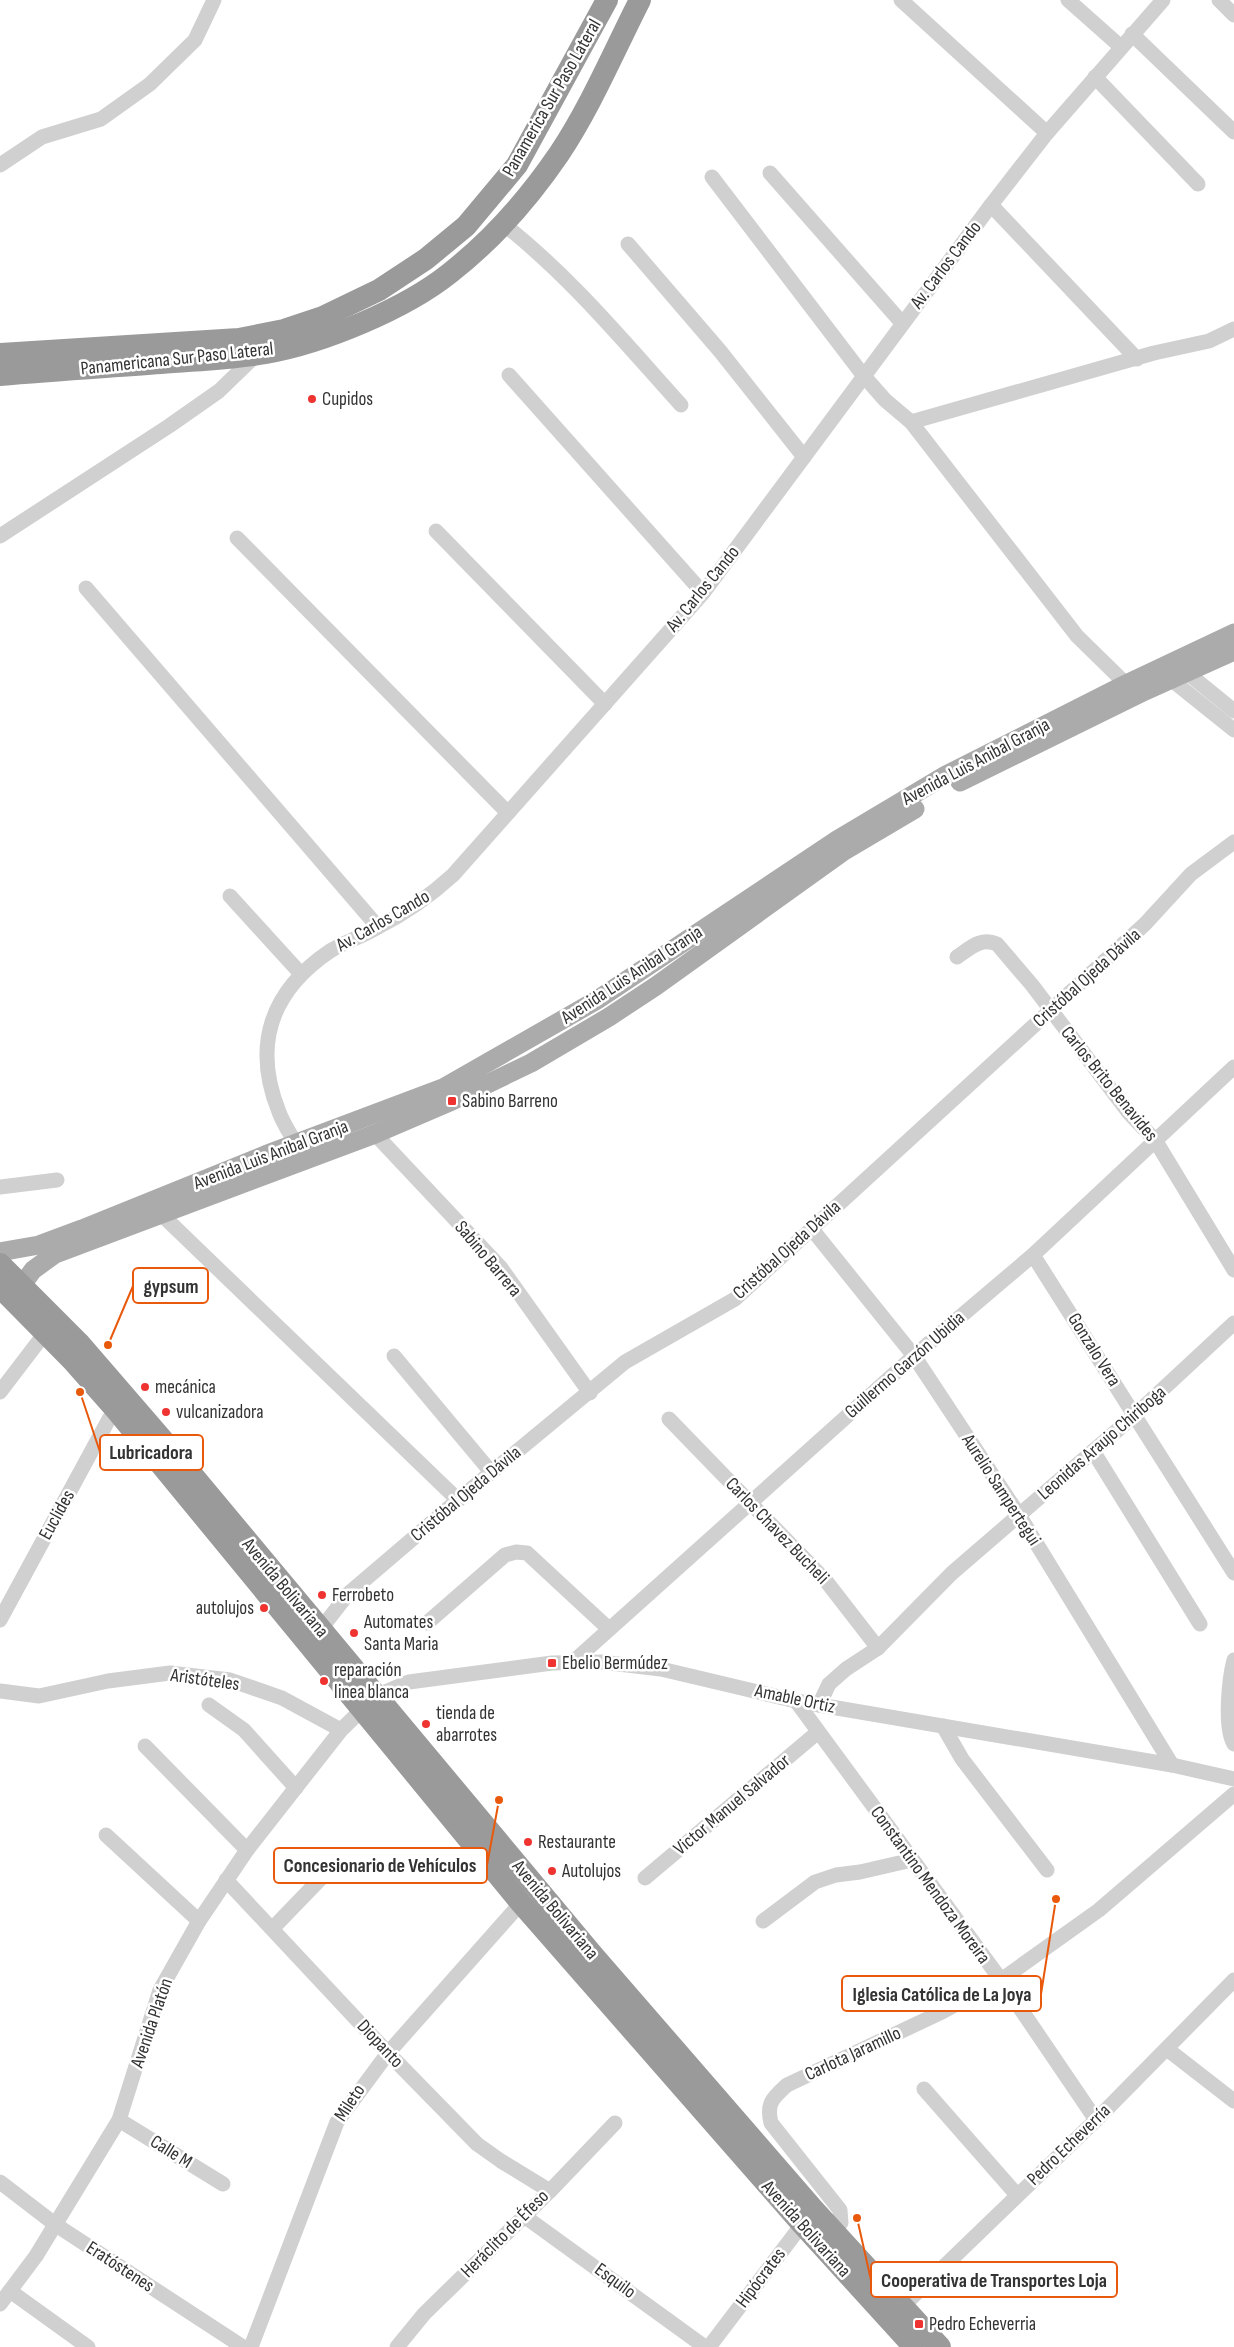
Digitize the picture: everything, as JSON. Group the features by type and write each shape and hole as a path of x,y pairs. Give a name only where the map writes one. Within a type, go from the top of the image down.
{"highway":[{"name":"Panamerica Sur Paso Lateral","path":"0,354 239,339 284,330 322,317 379,290 426,259 466,226 517,165 607,0"},
{"name":"Panamericana Sur Paso Lateral","path":"0,375 257,354 305,343 361,323 411,297 449,274 488,240 560,153 640,0"},
{"name":"Avenida Bolivariana","path":"0,1264 79,1343 174,1453 320,1630 369,1703 521,1903 808,2217 834,2232 940,2347"},
{"name":"Avenida Bolivariana","path":"0,1287 117,1411 369,1703 592,1954 914,2347"}],"main road":[{"name":"Avenida Luis Anibal Granja","path":"22,1285 33,1270 56,1254 376,1134 452,1101 531,1062 609,1017 656,986 844,851 952,786 1172,671 1234,633"},
{"name":"Avenida Luis Anibal Granja","path":"0,1252 39,1245 443,1088 597,1000 836,840 946,775 1126,684 1234,651"}],"street":[{"path":"0,165 42,137 100,119 150,84 195,40 214,0"},
{"path":"901,0 1047,132"},
{"path":"1068,0 1121,46"},
{"name":"Av. Carlos Cando","path":"305,1161 279,1114 268,1079 268,1039 278,1004 300,974 332,950 417,905 441,886 508,814 703,593 863,375 1047,132 1163,0"},
{"path":"1219,0 1234,15"},
{"path":"1132,34 1234,132"},
{"path":"1095,77 1198,184"},
{"path":"770,174 902,323"},
{"path":"712,177 863,375 885,400 910,422 1077,636 1126,684"},
{"path":"991,205 1137,359"},
{"path":"502,224 525,241 619,334 681,405"},
{"path":"628,244 720,351 804,457"},
{"path":"910,422 1209,341 1233,331"},
{"path":"0,536 169,426 219,391 257,354"},
{"path":"509,375 703,593"},
{"path":"436,531 605,704"},
{"path":"237,538 508,814"},
{"path":"86,588 378,927"},
{"path":"1172,671 1234,711"},
{"path":"1172,671 1234,730"},
{"name":"Cristóbal Ojeda Dávila","path":"320,1630 348,1594 491,1472 590,1393 625,1362 735,1299 1145,924 1191,874 1234,842"},
{"path":"230,896 300,974"},
{"name":"Carlos Brito Benavides","path":"957,957 982,941 997,944 1129,1112 1155,1140 1234,1270"},
{"name":"Guillermo Garzón Ubidia","path":"574,1661 914,1356 1033,1255 1234,1067"},
{"name":"Sabino Barrera","path":"376,1134 501,1268 590,1393"},
{"path":"0,1187 57,1180"},
{"path":"161,1214 458,1500"},
{"name":"Aurelio Sampertegui","path":"811,1228 914,1356 1019,1515 1172,1765"},
{"name":"Gonzalo Vera","path":"1033,1255 1234,1572"},
{"name":"Leonidas Araujo Chiriboga","path":"819,1705 829,1684 846,1668 878,1648 952,1573 1135,1415 1234,1323"},
{"path":"0,1392 45,1333"},
{"path":"394,1356 491,1472"},
{"name":"Euclides","path":"0,1620 109,1419 117,1411"},
{"name":"Carlos Chavez Bucheli","path":"669,1419 826,1581 878,1648"},
{"path":"1093,1451 1200,1624"},
{"path":"427,1623 505,1555 516,1552 527,1553 609,1629"},
{"path":"1234,1660 1229,1691 1230,1737 1234,1744"},
{"name":"Amable Ortiz","path":"369,1703 409,1682 574,1661 661,1668 796,1701 1172,1765 1234,1779"},
{"name":"Aristóteles","path":"0,1691 39,1696 108,1681 170,1673 230,1680 282,1698 341,1730"},
{"name":"Constantino Mendoza Moreira","path":"796,1701 1001,1980 1096,2120"},
{"name":"Avenida Platón","path":"0,2304 56,2225 119,2120 160,1990 199,1921 247,1850 341,1730 369,1703"},
{"path":"208,1705 244,1730 296,1788"},
{"path":"942,1726 962,1759 1047,1870"},
{"name":"Victor Manuel Salvador","path":"645,1878 818,1732"},
{"path":"146,1746 247,1850"},
{"name":"Carlota Jaramillo","path":"834,2232 841,2224 840,2210 771,2123 768,2110 774,2097 787,2085 942,2012 1001,1980 1099,1910 1234,1794"},
{"path":"106,1835 199,1921"},
{"path":"763,1921 816,1882 836,1875 860,1872 912,1860"},
{"path":"273,1928 327,1872"},
{"name":"Diopanto","path":"226,1880 388,2053 477,2144 550,2191"},
{"name":"Mileto","path":"251,2347 337,2122 388,2053 521,1903"},
{"name":"Pedro Echeverría","path":"902,2307 1096,2120 1234,1980"},
{"path":"1167,2049 1234,2101"},
{"path":"924,2089 1017,2195"},
{"name":"Calle M","path":"119,2120 222,2184"},
{"name":"Heráclito de Éfeso","path":"396,2347 424,2314 550,2191 615,2123"},
{"name":"Eratóstenes","path":"0,2182 56,2225 243,2347"},
{"name":"Esquilo","path":"524,2216 707,2347"},
{"name":"Hipócrates","path":"707,2347 808,2217"},
{"path":"10,2291 88,2347"}],"place":[{"name":"Cupidos","path":"312,399"},
{"name":"Sabino Barreno","path":"452,1101"},
{"name":"gypsum","path":"108,1345"},
{"name":"mecánica","path":"145,1387"},
{"name":"Lubricadora","path":"80,1392"},
{"name":"vulcanizadora","path":"166,1412"},
{"name":"Ferrobeto","path":"322,1595"},
{"name":"autolujos","path":"264,1608"},
{"name":"Automates Santa Maria","path":"354,1633"},
{"name":"Ebelio Bermúdez","path":"552,1663"},
{"name":"reparación linea blanca","path":"324,1681"},
{"name":"tienda de abarrotes","path":"426,1724"},
{"name":"Concesionario de Vehículos","path":"499,1800"},
{"name":"Restaurante","path":"528,1842"},
{"name":"Autolujos","path":"552,1871"},
{"name":"Iglesia Católica de La Joya","path":"1056,1899"},
{"name":"Cooperativa de Transportes Loja","path":"857,2218"},
{"name":"Pedro Echeverria","path":"919,2324"}]}
